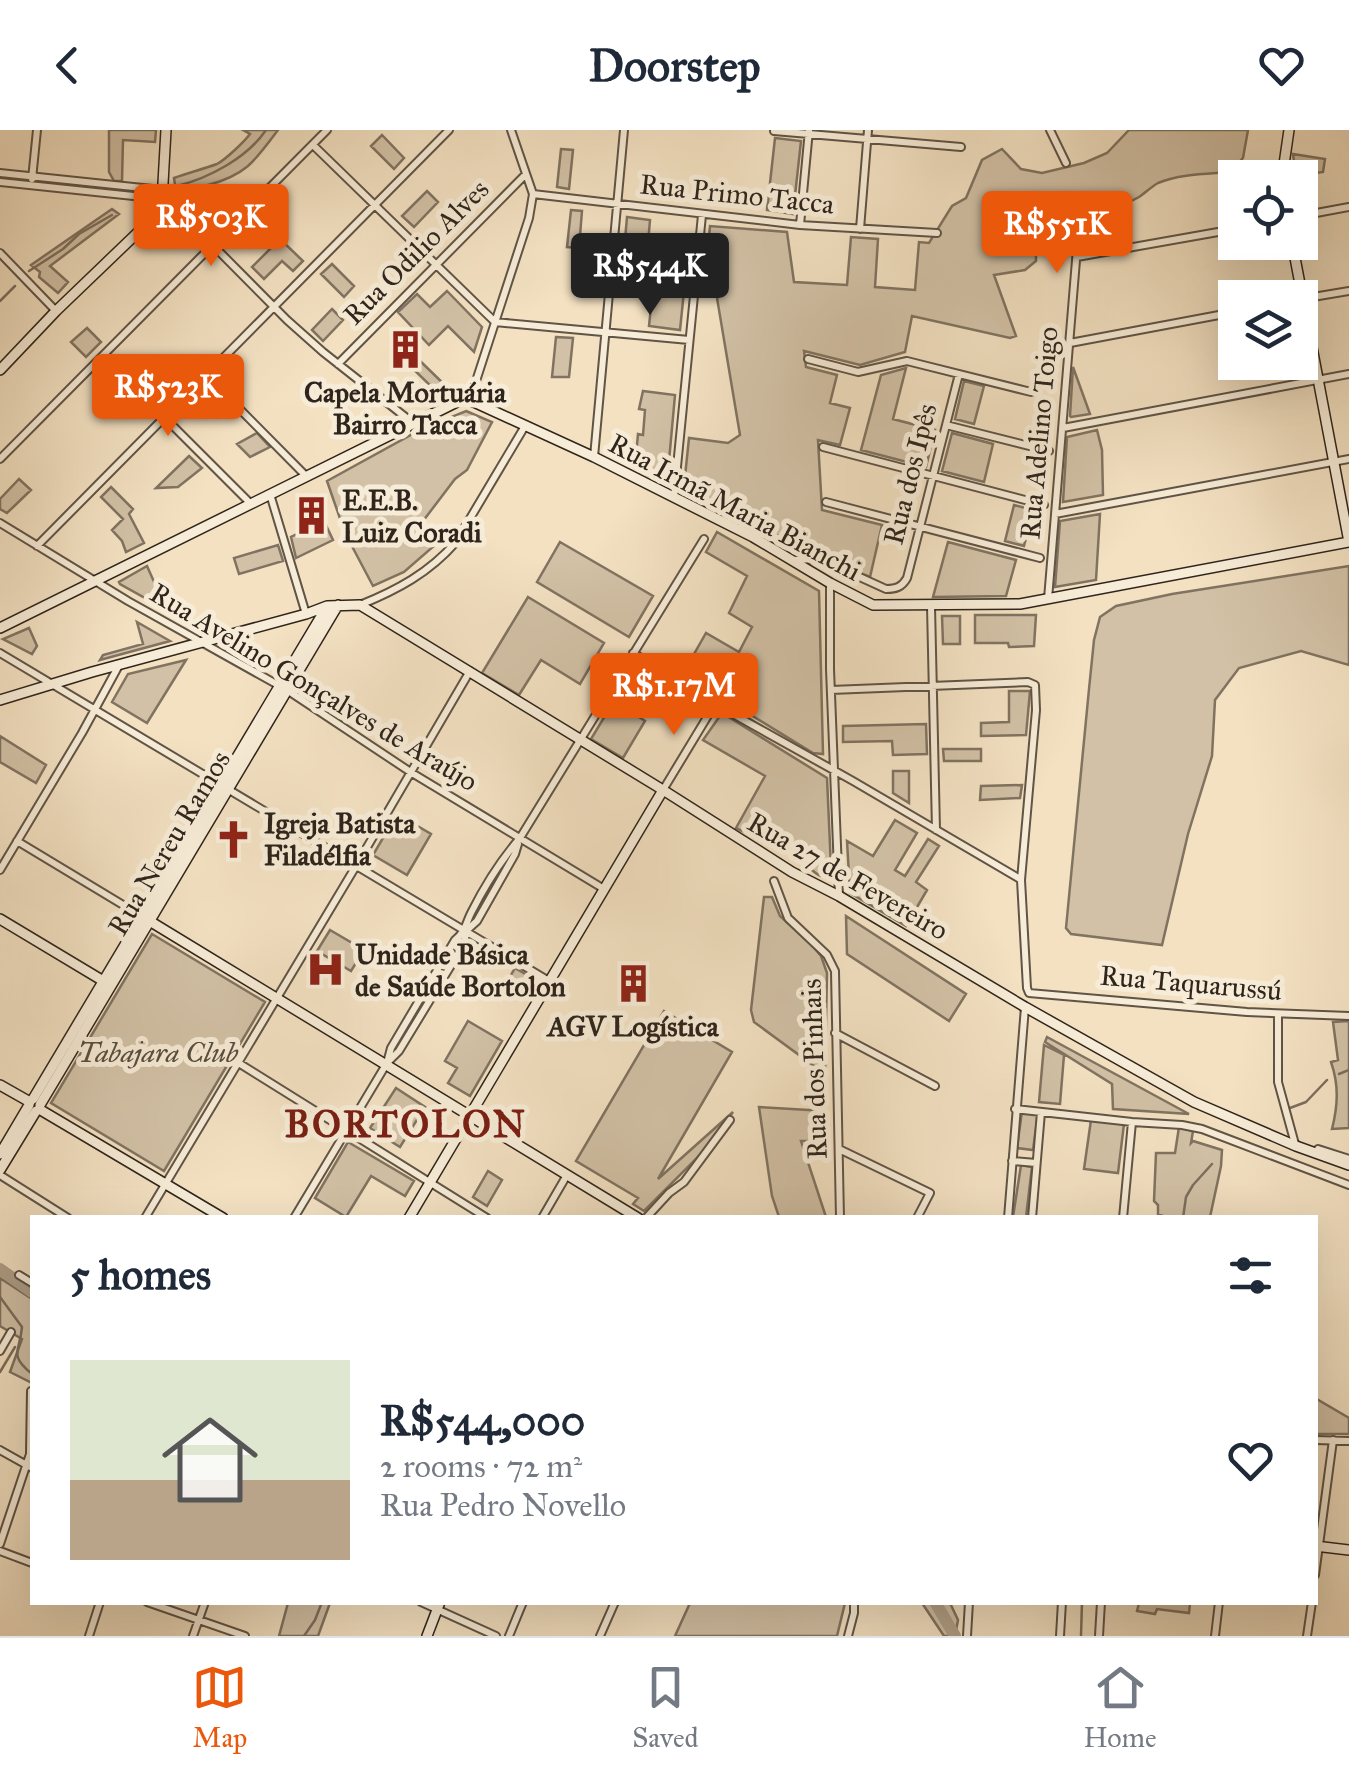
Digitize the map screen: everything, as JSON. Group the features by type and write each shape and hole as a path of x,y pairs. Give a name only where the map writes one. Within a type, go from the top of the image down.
{"street":[{"path":"32,181 37,130"},
{"path":"0,370 157,214 162,197 166,130"},
{"path":"0,459 327,130"},
{"path":"37,546 449,130"},
{"path":"0,628 471,393 533,194 511,130"},
{"path":"594,458 624,130"},
{"path":"860,229 868,130"},
{"path":"1050,130 1066,162"},
{"path":"1285,160 1289,130"},
{"path":"774,132 961,147"},
{"path":"800,225 809,132"},
{"path":"314,145 495,322 689,340"},
{"path":"0,173 32,181 162,197 338,364 413,423"},
{"name":"Rua Odilio Alves","path":"338,364 526,174"},
{"path":"0,182 32,181"},
{"name":"Rua Primo Tacca","path":"533,194 800,225 937,233"},
{"path":"1318,213 1349,207"},
{"name":"Rua Adelino Toigo","path":"1048,599 1080,212"},
{"path":"674,497 702,215"},
{"path":"1077,257 1218,232"},
{"path":"0,253 56,311"},
{"path":"1318,296 1349,290"},
{"path":"1070,343 1218,315"},
{"path":"103,356 250,503"},
{"path":"808,359 858,372 908,361 1031,392"},
{"name":"Rua dos Ipês","path":"791,560 820,559 873,585 895,589 903,585 960,374"},
{"path":"1063,428 1349,374"},
{"path":"206,375 305,476"},
{"path":"1318,380 1349,542"},
{"name":"Rua Irmã Maria Bianchi","path":"464,398 753,537 872,605 1020,604 1349,542"},
{"path":"946,425 1049,451"},
{"path":"0,700 332,605 360,605 398,590 443,557 456,542 526,426"},
{"path":"823,447 1044,505"},
{"path":"1054,514 1349,459"},
{"path":"270,494 306,614"},
{"path":"826,502 1040,558"},
{"name":"Rua Avelino Gonçalves de Araújo","path":"0,524 283,688 604,889"},
{"path":"296,1215 399,1050 444,968 464,944 466,932 477,921 485,898 516,854 520,838 704,539"},
{"path":"830,584 839,896"},
{"name":"Rua Nereu Ramos","path":"0,1154 34,1105 332,605"},
{"name":"Rua 27 de Fevereiro","path":"360,605 792,872 1025,1007 1194,1102 1296,1146 1349,1162"},
{"path":"931,606 936,831"},
{"path":"0,653 549,981"},
{"path":"633,653 1021,880"},
{"path":"0,870 118,666"},
{"path":"147,1215 470,671"},
{"path":"831,690 1028,682 1035,685 1021,880 1026,981 1012,998"},
{"path":"410,1215 715,704"},
{"path":"18,841 637,1215"},
{"name":"Rua dos Pinhais","path":"774,881 788,918 833,964 840,1215"},
{"path":"0,919 106,984"},
{"name":"Rua Taquarussú","path":"1026,981 1029,992 1278,1014 1349,1016"},
{"path":"1008,1215 1025,1007"},
{"path":"1278,1014 1278,1082 1296,1146"},
{"path":"835,1033 935,1086"},
{"path":"237,1062 481,1215"},
{"path":"0,1085 218,1215"},
{"path":"1015,1109 1202,1129 1349,1185"},
{"path":"1032,1215 1041,1112"},
{"path":"645,1215 684,1182 730,1120"},
{"path":"1123,1215 1132,1122"},
{"name":"Rua Nereu Ramos","path":"0,1172 15,1136"},
{"path":"839,1150 930,1194 919,1215"},
{"path":"1012,1160 1036,1163"},
{"path":"0,1172 64,1215"},
{"path":"544,1215 568,1174"},
{"path":"18,1276 30,1283"},
{"path":"0,1351 11,1332"},
{"path":"1318,1440 1349,1440"},
{"path":"1318,1539 1333,1440"},
{"path":"0,1450 29,1467 0,1548 30,1561"},
{"path":"1318,1546 1349,1550"},
{"path":"89,1636 99,1605"},
{"path":"155,1605 245,1636"},
{"path":"193,1636 204,1605"},
{"path":"427,1636 439,1605 496,1636"},
{"path":"509,1636 522,1605"},
{"path":"600,1636 614,1605"},
{"path":"848,1636 854,1605"},
{"path":"967,1636 969,1605"},
{"path":"1060,1636 1062,1605"},
{"path":"1100,1636 1101,1605"},
{"path":"1215,1636 1219,1605"},
{"path":"1308,1636 1312,1605"}],"green space":[{"path":"109,130 156,130 155,142 123,140 122,181 114,181 109,172"},
{"path":"243,130 278,130 241,171 221,181 176,192 174,178 220,162 250,134"},
{"path":"1129,130 1248,130 1243,158 1218,160 1218,173 1166,180 1116,206 1100,208 1077,202 1036,235 1036,261 1025,270 994,275 1016,336 1010,338 912,316 905,352 860,365 804,351 806,367 837,375 830,403 850,408 840,445 818,440 822,510 882,525 870,577 782,535 765,534 684,486 689,438 728,443 740,435 714,280 705,278 710,226 787,232 794,282 847,285 851,237 878,239 875,287 915,290 919,242 929,243 952,206 966,198 982,160 1002,149 1021,169 1042,173 1107,153"},
{"path":"382,135 404,158 394,169 371,146"},
{"path":"775,138 801,141 793,214 767,210"},
{"path":"561,149 573,150 569,189 557,187"},
{"path":"1293,154 1325,159 1323,172 1318,173 1318,160 1294,160"},
{"path":"427,191 438,202 414,227 402,216"},
{"path":"112,209 119,214 50,266 68,282 58,293 31,265"},
{"path":"571,210 582,211 579,248 567,247"},
{"path":"627,217 650,220 648,243 625,240"},
{"path":"280,239 303,261 293,271 282,261 264,279 252,267"},
{"path":"332,264 354,286 344,297 321,274"},
{"path":"655,269 686,272 680,330 649,326"},
{"path":"447,291 482,327 474,352 448,326 429,345 398,312 417,294 430,307"},
{"path":"332,309 343,320 323,341 312,330"},
{"path":"87,328 101,342 86,357 71,342"},
{"path":"556,337 573,338 569,377 552,377"},
{"path":"416,357 451,391 441,396 409,365"},
{"path":"1073,367 1090,414 1071,417 1070,416"},
{"path":"906,368 893,419 935,430 926,467 861,450 881,375"},
{"path":"964,381 984,386 974,424 955,419"},
{"path":"643,391 675,395 667,483 635,466 638,434 643,435 645,410 639,409"},
{"path":"466,411 492,422 467,470 455,479 420,525 442,539 404,572 373,586 345,533 327,481 420,430"},
{"path":"1097,430 1102,450 1103,495 1063,502 1067,437"},
{"path":"257,433 270,447 250,457 237,444"},
{"path":"952,433 993,444 984,482 942,471"},
{"path":"189,456 202,468 178,487 156,488"},
{"path":"19,479 31,490 7,513 0,509 0,499"},
{"path":"111,487 133,509 129,514 144,543 126,552 112,530 123,519 101,497"},
{"path":"1014,505 1033,510 1024,546 1005,541"},
{"path":"1100,514 1096,580 1055,587 1060,521"},
{"path":"324,521 333,540 296,558 291,537"},
{"path":"717,532 819,591 823,754 813,753 751,715 753,710 685,670 706,633 739,652 752,627 729,613 747,576 706,552"},
{"path":"560,542 653,596 629,637 537,582"},
{"path":"948,542 1016,560 1006,596 933,597"},
{"path":"278,545 283,561 239,574 234,558"},
{"path":"147,566 159,593 154,603 119,582"},
{"path":"1349,566 1349,665 1301,651 1239,668 1215,700 1212,756 1188,834 1162,945 1071,934 1066,928 1094,640 1100,617 1116,606 1172,594"},
{"path":"528,597 604,643 580,684 541,660 519,695 482,673"},
{"path":"975,615 1036,615 1034,646 975,643"},
{"path":"942,616 960,616 960,644 943,644"},
{"path":"137,622 170,641 100,660 103,655 143,644"},
{"path":"29,628 37,646 32,654 3,639"},
{"path":"186,660 147,723 112,702 128,674"},
{"path":"1009,691 1030,691 1026,735 981,736 981,723 1009,722"},
{"path":"614,701 645,721 623,758 591,739"},
{"path":"722,713 827,778 829,872 821,876 815,873 782,837 736,828 765,776 703,740"},
{"path":"926,724 927,754 893,755 892,741 843,742 843,726"},
{"path":"0,736 46,765 36,783 0,762"},
{"path":"943,749 981,749 981,761 944,761"},
{"path":"893,771 909,771 909,803 893,793"},
{"path":"1022,785 1020,798 980,800 981,786"},
{"path":"397,814 431,834 407,875 373,855"},
{"path":"895,820 917,833 895,870 905,876 928,839 939,846 916,882 927,890 906,926 850,893 847,841 873,856"},
{"path":"764,897 772,897 780,916 821,956 827,973 825,1074 754,1022 751,1010"},
{"path":"846,916 966,994 949,1021 847,954"},
{"path":"330,930 364,950 351,971 317,951"},
{"name":"Tabajara Club","path":"152,934 265,1002 164,1171 51,1103"},
{"path":"515,968 537,981 529,995 507,982"},
{"path":"664,1011 732,1052 658,1179 733,1112 704,1151 644,1211 633,1204 638,1198 576,1161"},
{"path":"468,1021 502,1041 470,1096 448,1083 457,1068 445,1061"},
{"path":"1349,1021 1349,1128 1332,1129 1337,1095 1331,1062 1338,1060 1333,1022"},
{"path":"1047,1037 1189,1114 1113,1109 1112,1084 1045,1042"},
{"path":"1044,1045 1064,1055 1060,1104 1039,1102"},
{"path":"396,1088 425,1107 400,1147 370,1128"},
{"path":"759,1107 825,1111 827,1141 801,1141 825,1215 778,1215"},
{"path":"1022,1111 1038,1113 1033,1150 1017,1148"},
{"path":"1091,1120 1124,1124 1118,1173 1084,1169"},
{"path":"1179,1127 1193,1131 1191,1143 1222,1150 1210,1215 1158,1214 1154,1201 1156,1153 1175,1153"},
{"path":"348,1142 414,1181 405,1196 371,1176 347,1215 315,1198"},
{"path":"1021,1165 1032,1167 1026,1215 1013,1215"},
{"path":"488,1171 502,1180 487,1206 473,1197"},
{"path":"0,1278 30,1298 30,1382 10,1372 22,1339 0,1326"},
{"path":"1318,1400 1349,1418 1349,1434 1318,1434"},
{"path":"287,1605 329,1605 318,1636 279,1636"},
{"path":"689,1605 845,1605 837,1636 675,1636"},
{"path":"923,1605 951,1605 958,1620 955,1636 944,1636"},
{"path":"1138,1605 1190,1605 1189,1613 1137,1611"}],"waterway":[{"path":"177,186 226,166 266,130"},
{"path":"29,271 112,215"},
{"path":"0,301 15,286"},
{"path":"1339,1074 1349,1070"},
{"path":"1290,1108 1306,1102 1327,1080"},
{"path":"1183,1215 1186,1197 1212,1164"},
{"path":"0,1269 30,1291"},
{"path":"0,1297 22,1327 17,1352 30,1372"},
{"path":"0,1372 15,1347"},
{"path":"304,1636 321,1605"},
{"path":"937,1605 955,1636"},
{"path":"1081,1636 1082,1605"}],"place":[{"name":"Capela Mortuária Bairro Tacca","path":"405,350"},
{"name":"E.E.B. Luiz Coradi","path":"312,516"},
{"name":"Igreja Batista Filadélfia","path":"234,839"},
{"name":"Unidade Básica de Saúde Bortolon","path":"325,970"},
{"name":"AGV Logística","path":"633,983"}],"district":[{"name":"BORTOLON","path":"406,1124"}]}
